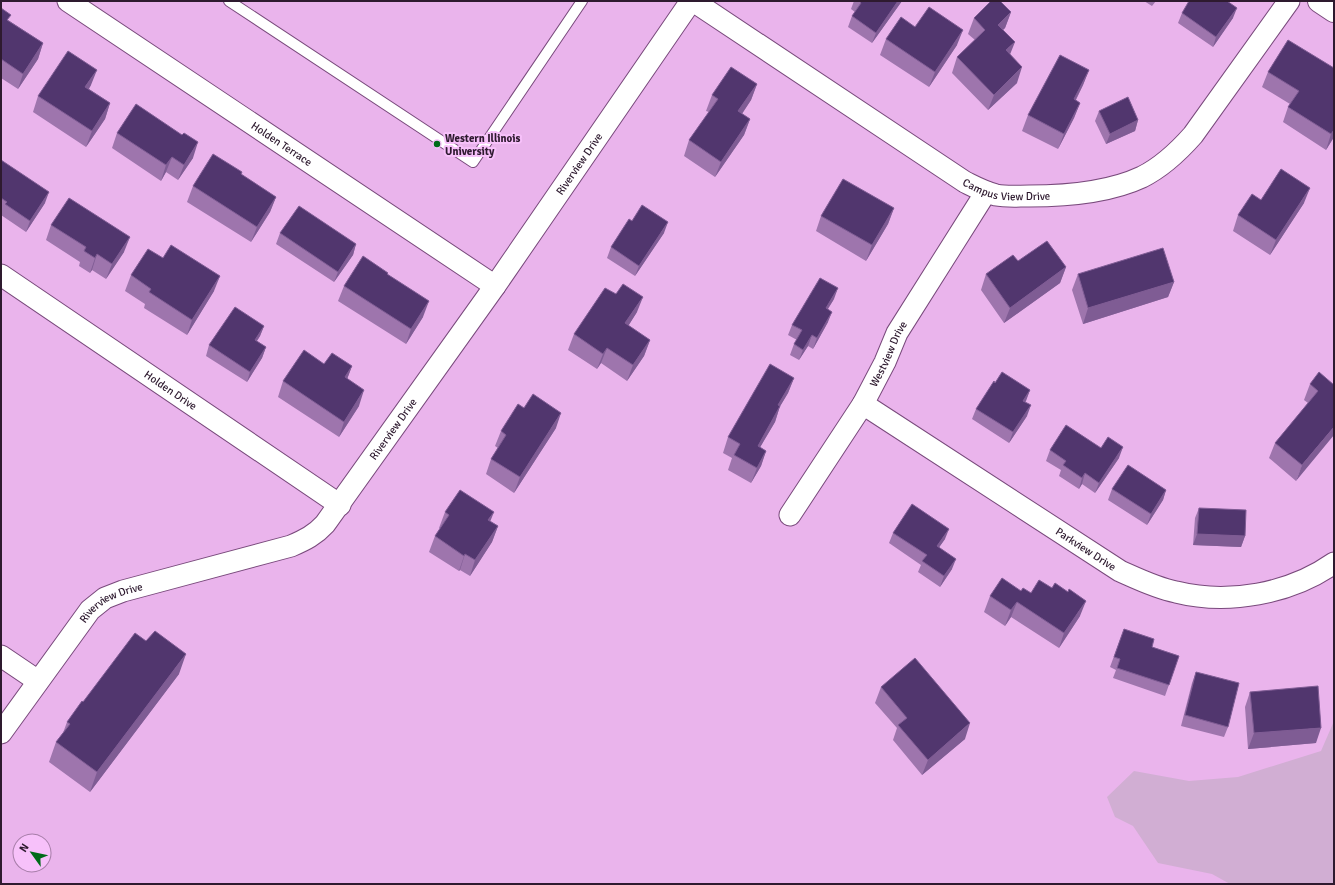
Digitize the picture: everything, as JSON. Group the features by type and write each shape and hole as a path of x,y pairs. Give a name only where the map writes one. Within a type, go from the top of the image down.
{"street":[{"name":"Holden Terrace","path":"68,1 495,286"},
{"name":"Riverview Drive","path":"1,733 90,610 105,598 123,591 291,546 304,541 315,534 325,524 495,286 692,1"},
{"name":"Campus View Drive","path":"692,1 965,182 986,192 1014,197 1051,196 1087,192 1124,184 1142,177 1160,166 1176,154 1193,135 1289,1"},
{"path":"1319,1 1334,11"},
{"name":"Westview Drive","path":"790,515 863,404 885,362 897,333 986,192"},
{"name":"Holden Drive","path":"1,275 340,505"},
{"name":"Parkview Drive","path":"863,404 1120,571 1147,584 1185,594 1208,597 1239,596 1269,591 1299,582 1334,563"},
{"path":"1,656 38,681"}],"lane":[{"path":"229,1 473,162 582,1"}],"shaded area":[{"path":"1334,721 1334,884 1230,884 1212,874 1158,863 1133,826 1115,817 1107,797 1134,771 1189,781 1238,777 1321,751"}],"building":[{"path":"859,1 898,1 876,33 852,16 861,3"},
{"path":"991,1 1000,1 1011,12 998,25 1015,42 1006,50 1022,67 994,95 957,57 985,30 974,18"},
{"path":"1189,1 1227,1 1237,8 1216,37 1182,13"},
{"path":"929,7 963,30 935,72 886,39 901,17 915,27"},
{"path":"1,8 11,15 7,20 43,43 23,74 1,59"},
{"path":"1288,40 1334,68 1334,130 1331,134 1288,107 1299,91 1268,72"},
{"path":"68,51 97,70 85,87 110,103 92,131 38,96"},
{"path":"1060,55 1089,70 1074,99 1080,103 1064,134 1028,115"},
{"path":"731,67 757,84 738,111 750,119 721,162 689,140 718,99 712,95"},
{"path":"1128,97 1138,120 1110,134 1099,111"},
{"path":"136,104 182,135 184,133 198,142 184,165 172,157 166,165 117,133"},
{"path":"213,154 242,172 241,174 276,197 257,227 193,186"},
{"path":"1,160 49,192 30,221 5,204 7,202 1,198"},
{"path":"1281,169 1310,188 1276,240 1238,215 1252,194 1261,200"},
{"path":"843,179 894,208 872,245 821,216"},
{"path":"69,198 130,237 112,264 97,254 95,258 84,251 86,247 51,225"},
{"path":"642,205 668,222 639,266 611,247 629,219 632,221"},
{"path":"299,206 356,244 338,272 280,233"},
{"path":"1047,241 1066,267 1010,308 986,274 1013,255 1018,261"},
{"path":"171,245 220,276 192,320 149,292 151,289 131,275 148,249 163,258"},
{"path":"1163,248 1174,282 1088,308 1078,274"},
{"path":"363,256 388,273 387,274 429,301 411,329 344,286"},
{"path":"820,278 838,288 826,308 832,312 817,338 812,335 803,350 794,344 802,330 792,325"},
{"path":"623,284 643,297 625,323 650,340 633,365 607,348 603,354 574,334 605,288 616,294"},
{"path":"235,307 264,326 255,340 266,347 250,372 209,345"},
{"path":"304,350 324,364 332,353 352,366 345,377 364,390 344,422 283,381"},
{"path":"770,364 794,378 778,405 780,406 758,446 766,451 757,468 734,455 740,444 728,437"},
{"path":"1002,372 1030,390 1023,401 1031,405 1013,432 976,409 994,381 995,383"},
{"path":"1319,372 1334,385 1334,427 1302,465 1275,443 1318,391 1310,384"},
{"path":"533,394 561,413 520,477 491,459 506,435 501,431 518,404 524,408"},
{"path":"1066,425 1101,448 1108,437 1123,447 1099,483 1085,473 1082,478 1063,465 1066,461 1050,450"},
{"path":"1128,465 1166,490 1151,514 1112,489"},
{"path":"460,490 494,512 488,520 498,526 475,560 465,554 464,556 435,536 449,515 445,512"},
{"path":"912,504 949,529 937,546 956,559 944,576 922,561 927,555 893,533"},
{"path":"1199,508 1246,510 1245,536 1197,534"},
{"path":"1002,578 1021,591 1023,588 1031,593 1039,580 1052,588 1055,583 1068,592 1069,589 1086,601 1064,633 1017,602 1011,610 990,596"},
{"path":"1124,629 1154,639 1152,647 1179,656 1169,685 1117,668 1120,659 1114,657"},
{"path":"155,631 186,654 97,772 56,742 70,724 67,722 82,701 83,702 135,633 146,641"},
{"path":"915,658 970,723 928,760 898,725 907,718 881,687"},
{"path":"1196,672 1239,683 1228,727 1185,715"},
{"path":"1318,686 1321,728 1254,733 1250,692"}],"place":[{"name":"Western Illinois University","path":"437,144"}]}
